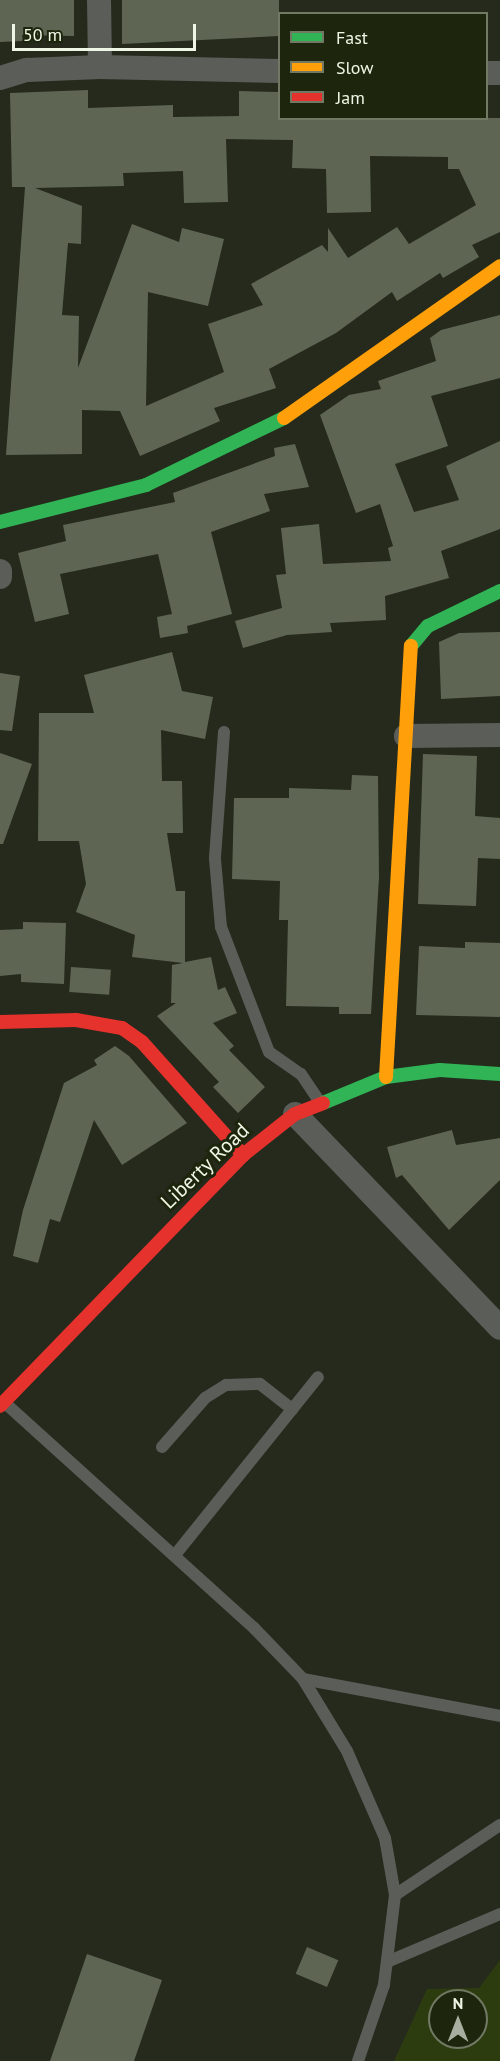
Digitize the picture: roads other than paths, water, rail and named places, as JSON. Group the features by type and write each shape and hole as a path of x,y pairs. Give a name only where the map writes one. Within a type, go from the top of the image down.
{"street":[{"path":"99,0 100,67"},
{"path":"0,78 27,70 100,67 278,71"},
{"path":"0,522 146,485 243,439 285,417 500,266"},
{"path":"0,571 0,577"},
{"path":"386,1077 406,736 408,657 415,635 500,591"},
{"path":"406,736 500,735"},
{"path":"0,1022 76,1020 122,1028 142,1042 243,1155"},
{"name":"Liberty Road","path":"2,1404 243,1155 295,1114 319,1101 386,1077 440,1070 500,1074"},
{"path":"295,1114 500,1328"}],"lane":[{"path":"224,732 215,859 221,927 269,1052 301,1074 319,1101"},
{"path":"175,1555 318,1377"},
{"path":"162,1447 205,1398 225,1385 260,1384 292,1409"},
{"path":"2,1404 175,1555 303,1679 347,1751 385,1838 395,1895 384,1985 358,2061"},
{"path":"303,1679 500,1716"},
{"path":"395,1895 500,1825"},
{"path":"387,1962 500,1914"}]}
